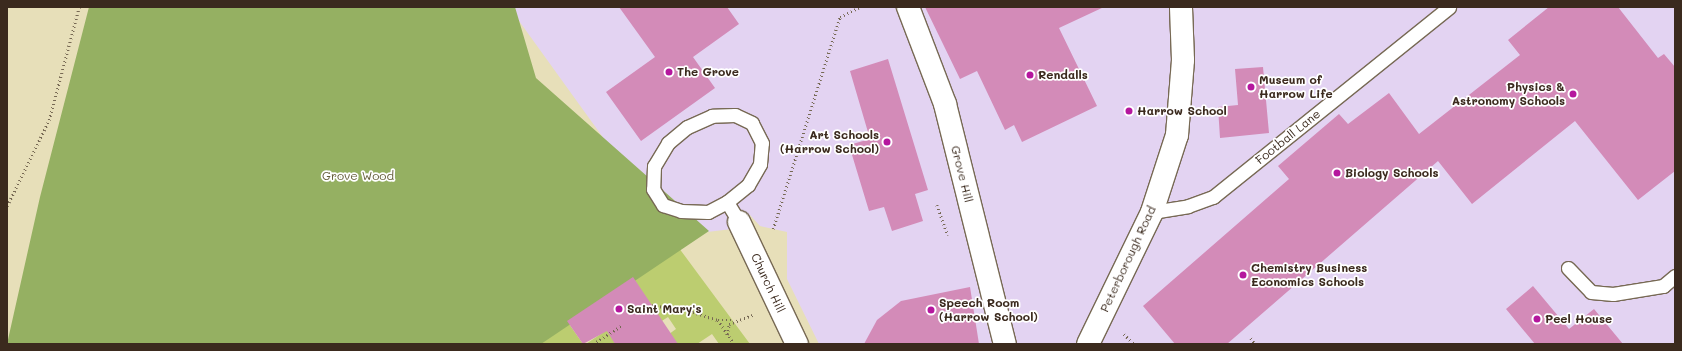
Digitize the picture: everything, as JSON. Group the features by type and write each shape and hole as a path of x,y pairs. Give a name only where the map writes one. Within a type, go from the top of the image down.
{"street":[{"name":"Grove Hill","path":"908,7 945,104 1005,344"},
{"name":"Peterborough Road","path":"1088,344 1152,212 1176,135 1183,60 1181,7"},
{"name":"Church Hill","path":"739,222 797,344"}],"lane":[{"name":"Football Lane","path":"1152,212 1188,206 1213,197 1449,7"},
{"path":"736,115 752,123 762,143 760,164 748,185 727,202 708,212 681,211 663,205 653,189 654,166 668,143 687,128 712,116 736,115"},
{"path":"727,202 739,222"},
{"path":"1568,268 1591,292 1613,294 1663,286 1675,276"}],"path":[{"path":"7,206 49,120 79,7"},
{"path":"755,256 775,225 840,17 860,7"},
{"path":"652,305 693,312 718,320 734,320 762,312 775,300"},
{"path":"718,320 734,344"},
{"path":"727,335 729,324 734,320"},
{"path":"592,344 622,325"},
{"path":"1252,338 1255,344"}],"shaded area":[{"name":"Harrow School","path":"509,7 1675,7 1675,344 819,344 787,279 787,232 760,226 750,215 732,229 674,236"}],"green space":[{"name":"Grove Wood","path":"89,7 515,7 536,78 709,231 541,344 7,344 40,197"},
{"path":"676,244 750,344 719,344 712,334 697,344 670,344 665,337 676,329 668,317 654,326 567,321 583,344 532,344"},
{"path":"620,321 615,344 586,344"}],"building":[{"name":"The Grove","path":"619,7 727,7 739,24 693,57 715,88 641,141 606,92 655,57"},
{"name":"Rendalls","path":"925,7 1104,7 1059,28 1097,106 1022,142 1014,125 1005,130 977,71 960,79"},
{"path":"1549,7 1618,7 1658,58 1664,54 1675,67 1675,171 1638,200 1575,121 1472,204 1438,161 1227,344 1175,344 1143,306 1289,179 1278,166 1339,114 1348,124 1389,93 1419,134 1520,55 1508,40"},
{"name":"Art Schools (Harrow School)","path":"888,59 928,190 915,194 923,221 892,231 884,207 869,211 849,145 870,139 850,71"},
{"name":"Museum of Harrow Life","path":"1263,67 1269,133 1220,138 1218,107 1238,105 1235,69"},
{"name":"Saint Mary's","path":"633,277 678,344 615,344 607,331 583,344 567,321"},
{"name":"Peel House","path":"1533,286 1569,329 1594,309 1623,344 1535,344 1506,309"},
{"name":"Speech Room (Harrow School)","path":"970,287 979,344 864,344 877,320 901,301"}],"place":[{"name":"The Grove","path":"669,72"},
{"name":"Rendalls","path":"1030,75"},
{"name":"Museum of Harrow Life","path":"1251,87"},
{"name":"Physics & Astronomy Schools","path":"1573,94"},
{"name":"Harrow School","path":"1129,111"},
{"name":"Art Schools (Harrow School)","path":"887,142"},
{"name":"Biology Schools","path":"1337,173"},
{"name":"Chemistry Business Economics Schools","path":"1243,275"},
{"name":"Saint Mary's","path":"619,309"},
{"name":"Speech Room (Harrow School)","path":"931,310"},
{"name":"Peel House","path":"1537,319"}]}
